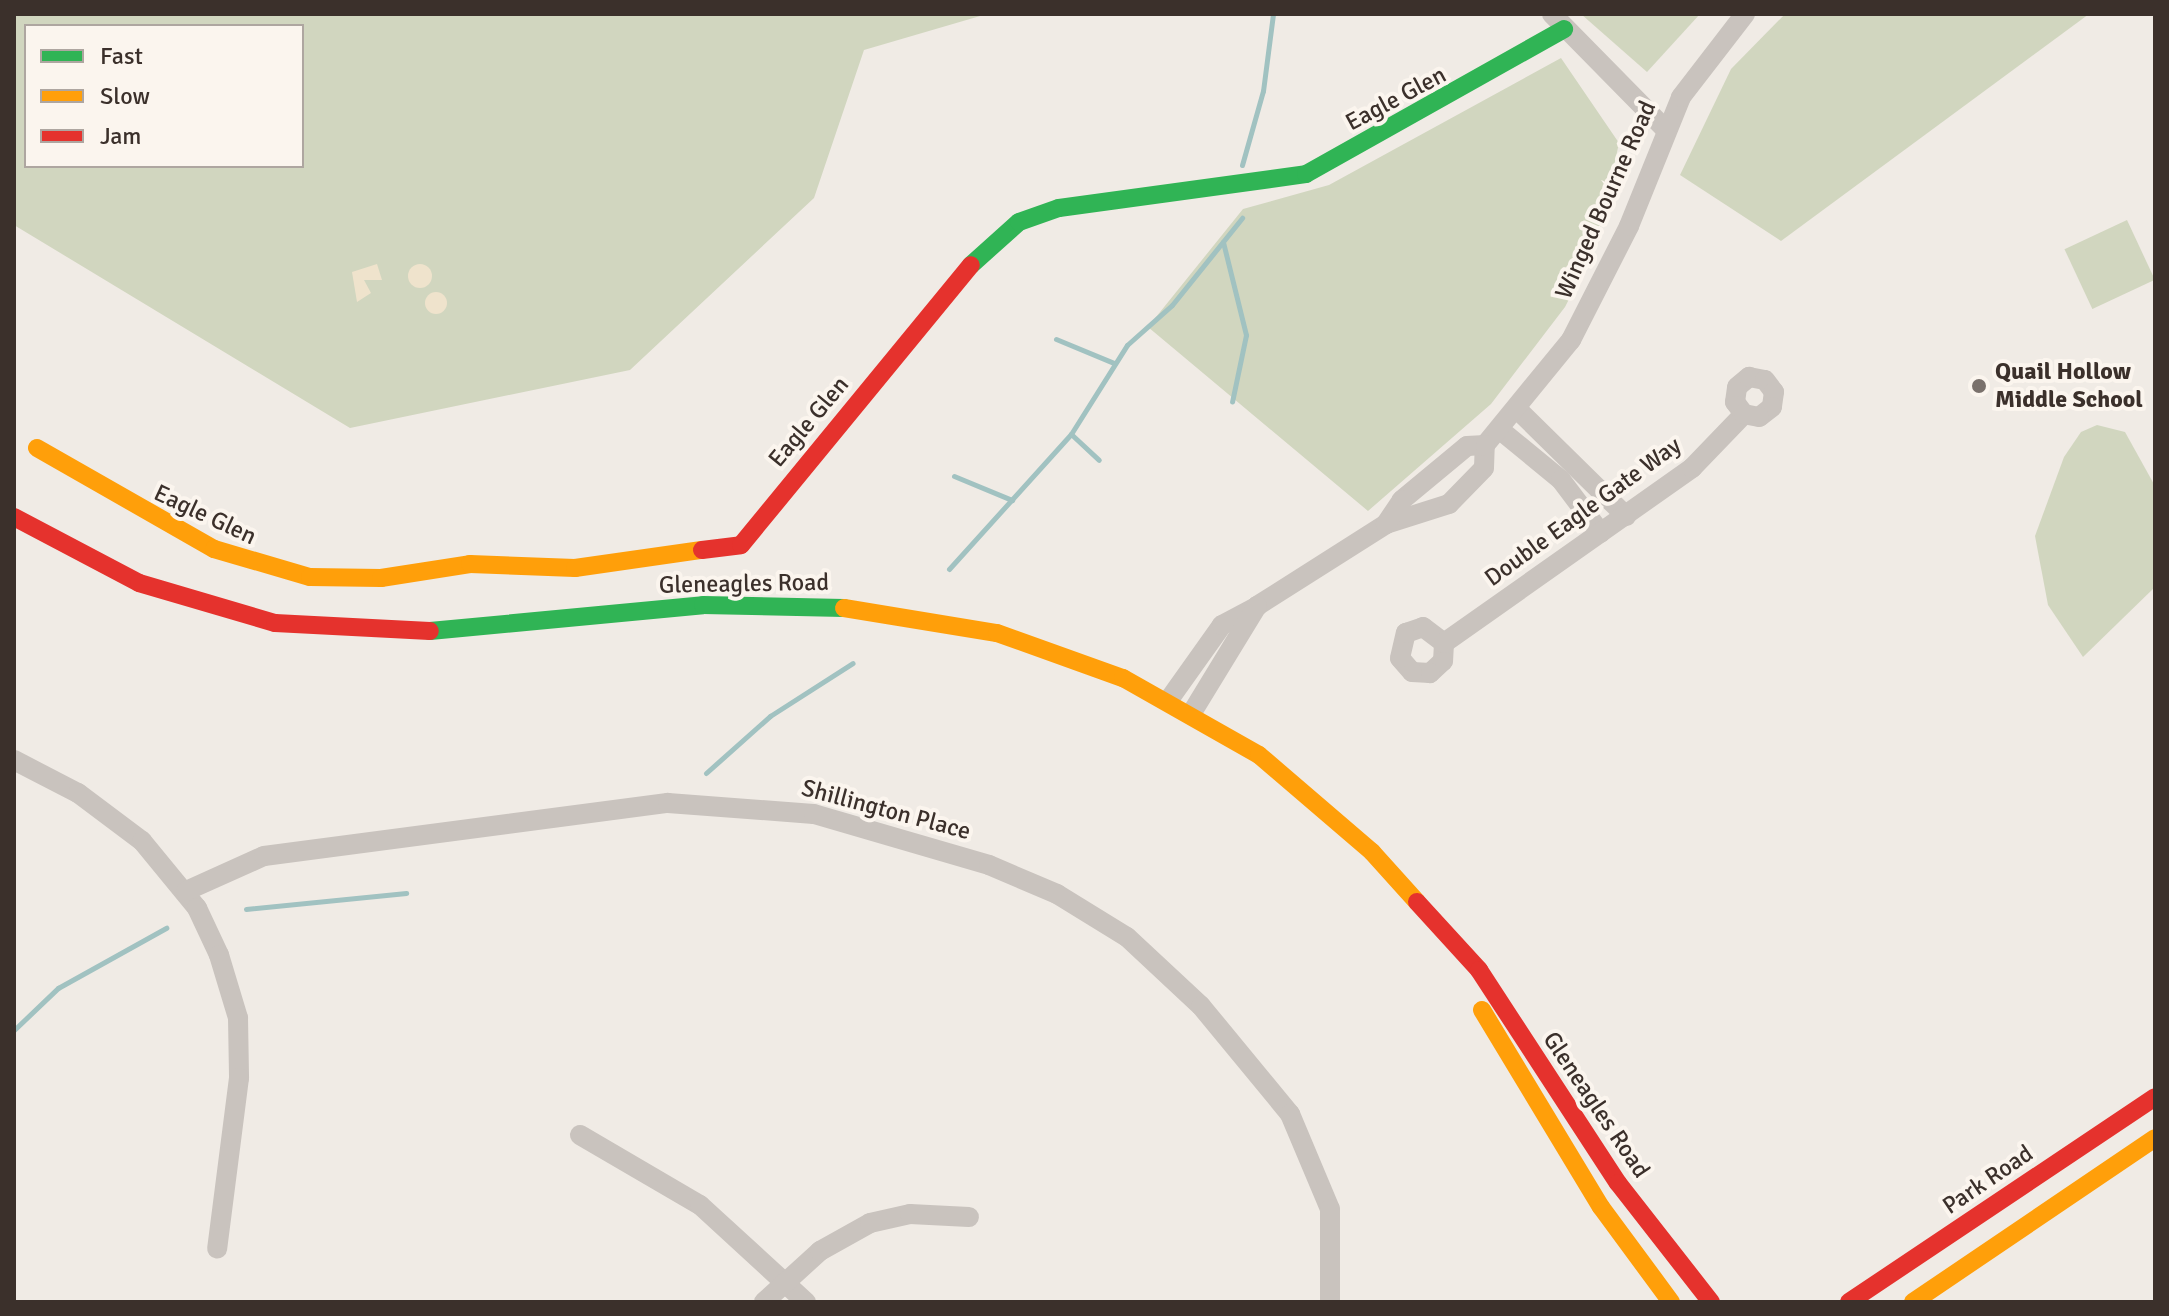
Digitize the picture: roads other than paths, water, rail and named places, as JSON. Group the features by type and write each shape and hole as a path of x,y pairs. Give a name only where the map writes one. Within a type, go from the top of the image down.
{"street":[{"name":"Winged Bourne Road","path":"1168,701 1222,625 1386,524 1449,504 1484,468 1485,445 1571,340 1606,277 1665,129 1700,67 1745,14"},
{"path":"1558,22 1665,129"},
{"name":"Eagle Glen","path":"37,448 214,549 310,577 381,578 470,564 575,568 741,545 979,256 1019,222 1059,208 1306,174 1558,22"},
{"path":"1517,409 1626,516"},
{"name":"Double Eagle Gate Way","path":"1444,643 1626,516 1729,437 1744,414"},
{"path":"1499,429 1561,480 1601,533"},
{"name":"Winged Bourne Road","path":"1386,524 1402,500 1467,446 1485,445"},
{"name":"Gleneagles Road","path":"14,517 139,583 275,623 461,632 703,605 820,604 1026,641 1168,701 1259,755 1334,817 1479,970 1618,1183 1711,1302"},
{"name":"Winged Bourne Road","path":"1191,714 1257,606"},
{"path":"14,760 122,823 186,891 219,955 238,1018 238,1120 217,1249"},
{"name":"Shillington Place","path":"186,891 264,856 655,803 814,814 989,865 1057,894 1127,937 1201,1006 1290,1114 1330,1209 1330,1302"},
{"name":"Gleneagles Road","path":"1443,934 1586,1183 1671,1302"},
{"name":"Park Road","path":"1849,1302 2155,1097"},
{"path":"580,1135 700,1205 787,1281 806,1302"},
{"path":"1913,1302 2155,1138"},
{"path":"764,1302 835,1239 870,1223 910,1214 969,1217"}],"waterway":[{"path":"1242,165 1263,91 1273,14"},
{"path":"949,569 1071,434 1127,345 1172,305 1242,218"},
{"path":"1223,242 1246,335 1232,402"},
{"path":"1056,339 1114,363"},
{"path":"1071,434 1099,460"},
{"path":"954,476 1012,500"},
{"path":"706,773 770,716 853,663"},
{"path":"246,909 406,893"},
{"path":"14,1030 58,988 166,928"}],"place":[{"name":"Quail Hollow Middle School","path":"1979,386"}]}
